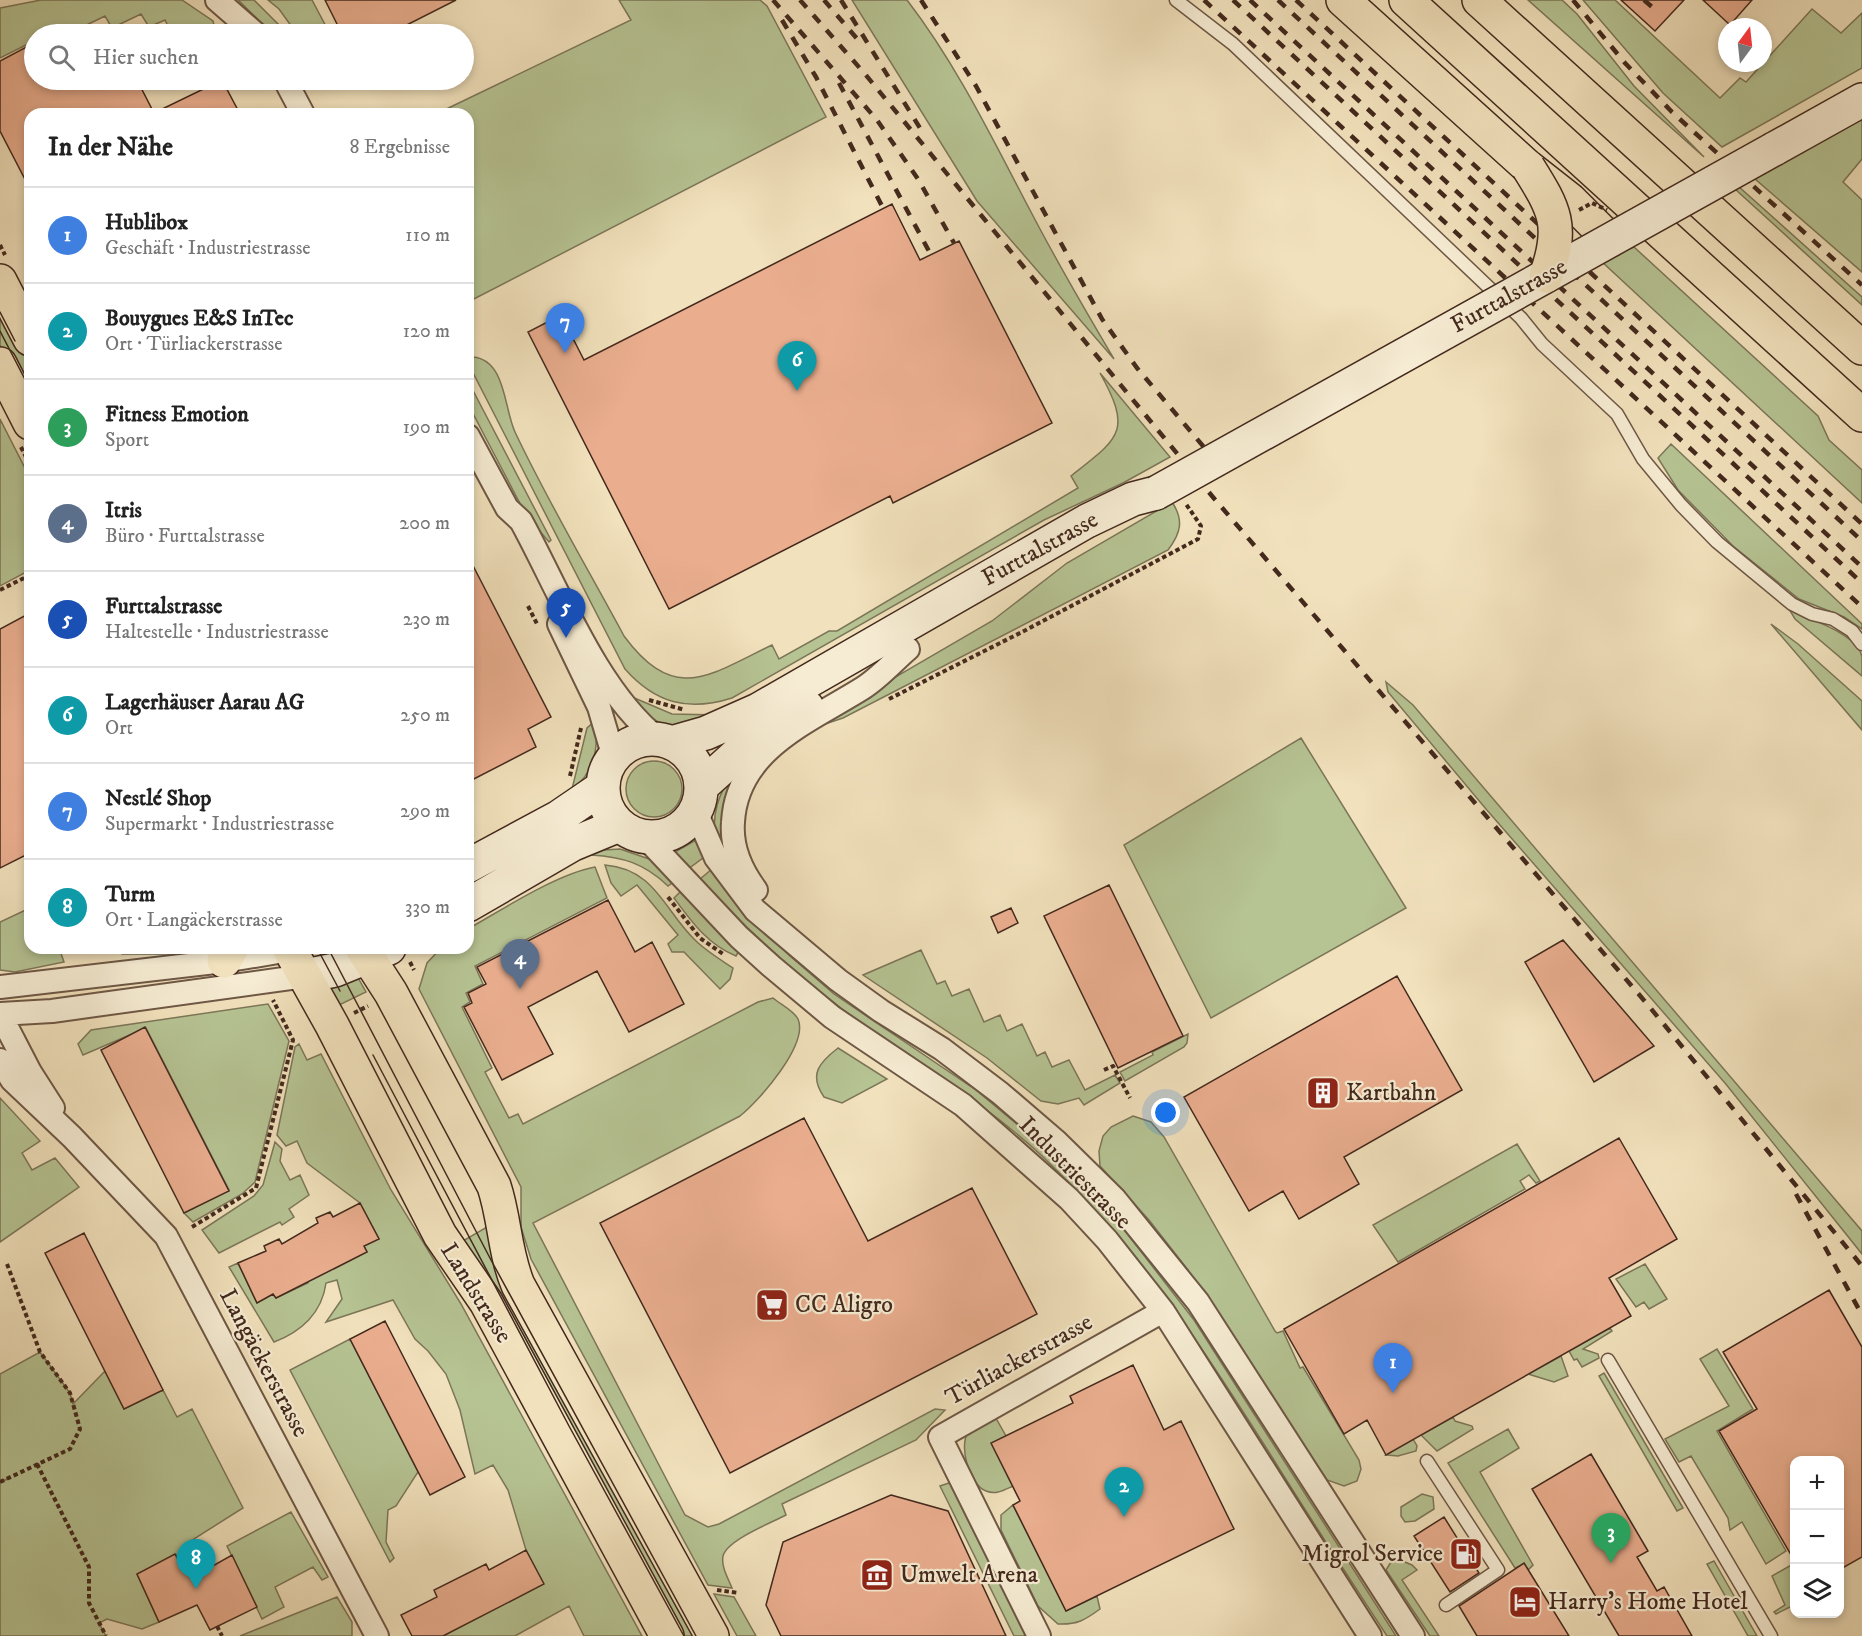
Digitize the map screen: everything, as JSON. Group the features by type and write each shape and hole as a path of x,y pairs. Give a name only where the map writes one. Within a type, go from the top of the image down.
{"main road":[{"path":"1343,0 1528,167 1570,200 1611,240"},
{"path":"1406,0 1862,415"},
{"path":"1479,0 1862,348"},
{"name":"Furttalstrasse","path":"699,799 744,748 771,728 1101,536 1135,512 1169,496 1546,276 1862,99"},
{"path":"1528,167 1547,197 1555,223 1556,249 1546,276"},
{"path":"0,281 24,327"},
{"path":"0,364 24,411"},
{"name":"Furttalstrasse","path":"664,741 706,733 758,710 1087,521 1133,499 1169,496"},
{"path":"474,863 539,829 609,772 630,745 643,740 664,741 694,761 699,799 687,824 660,837 632,831 573,844 474,902"},
{"path":"609,772 608,807 632,831"},
{"path":"294,955 335,970 367,954"},
{"name":"Landstrasse","path":"374,954 391,993 494,1186 500,1203 501,1227 509,1264 518,1285 712,1636"},
{"name":"Landstrasse","path":"294,955 440,1235 486,1302 667,1636"}],"street":[{"path":"217,0 245,24"},
{"path":"290,90 300,108"},
{"path":"474,447 507,508 521,521 600,670 638,723 664,741"},
{"path":"507,508 509,524 599,707 609,772"},
{"name":"Industriestrasse","path":"795,944 744,875 735,848 733,812 742,781 762,755 777,741 865,687 908,649"},
{"name":"Industriestrasse","path":"699,799 716,858 755,910 864,999 942,1050 1000,1094 1056,1141 1114,1198 1198,1302 1413,1636"},
{"name":"Industriestrasse","path":"632,831 771,966 832,1017 963,1106 1069,1199 1107,1240 1163,1311 1370,1636"},
{"path":"0,987 228,955 294,955"},
{"path":"0,1014 52,1011 294,955"},
{"name":"Langäckerstrasse","path":"0,1014 30,1072 72,1137"},
{"name":"Langäckerstrasse","path":"0,1060 12,1080 72,1137 166,1236 377,1636"},
{"name":"Türliackerstrasse","path":"1039,1636 940,1437 1163,1311"}],"lane":[{"path":"1176,0 1233,44 1521,318 1542,344 1617,414 1643,459 1681,505 1717,542 1792,604 1812,614 1833,619 1852,631 1862,644"},
{"path":"1608,1360 1771,1636"},
{"path":"1428,1461 1498,1570 1446,1605"}],"path":[{"path":"887,700 1198,539 1201,526 1169,496"},
{"path":"0,590 24,578"},
{"path":"569,782 582,720"},
{"path":"192,1227 256,1188 293,1040 271,996"},
{"path":"1104,1070 1113,1066 1130,1098"},
{"path":"0,1482 70,1449 80,1429 70,1393 40,1352 7,1264"},
{"path":"37,1464 89,1567 89,1603 106,1636"},
{"path":"716,1590 739,1593"},
{"path":"217,1626 222,1636"}],"green space":[{"path":"41,0 182,0 213,21 214,24 167,24 165,20 156,24 147,24 141,14 120,24 110,24 105,16 89,24 24,24 24,46 0,58 0,8"},
{"path":"238,0 254,0 278,24 263,24"},
{"path":"268,0 312,0 325,24 290,24 279,9"},
{"path":"619,0 760,0 767,6 826,117 474,299 474,108 448,108 631,20"},
{"path":"852,0 907,0 942,50 973,103 1051,249 1114,359 977,201"},
{"path":"1528,0 1562,0 1577,14 1634,86 1704,157"},
{"path":"1583,0 1615,0 1720,98 1740,78 1746,82 1755,72 1772,72 1772,53 1812,9 1841,33 1862,13 1862,68 1722,147 1663,93"},
{"path":"1862,115 1862,159 1843,182 1862,200 1862,272 1754,178"},
{"path":"1738,186 1862,297 1862,305 1735,189"},
{"path":"1634,247 1818,416 1829,440 1862,470 1862,503 1600,260"},
{"path":"0,296 24,343 24,391 0,345"},
{"path":"474,357 484,360 498,376 515,432 554,510 624,636 642,657 660,671 677,677 694,678 711,674 772,645 779,659 829,631 837,631 1078,488 1071,476 1100,452 1116,432 1118,421 1116,409 1100,373 1170,457 1123,483 1044,520 732,698 701,704 673,702 648,690 625,669 474,375"},
{"path":"474,392 551,540 549,542 526,515 474,415"},
{"path":"0,419 24,466 24,573 0,586"},
{"path":"1671,444 1862,624 1862,629 1844,617 1799,599 1733,546 1678,490 1658,458"},
{"path":"1172,502 1178,515 1179,526 1176,538 1168,550 843,718 819,726 818,722 992,621 1067,563"},
{"path":"1789,609 1832,628 1852,641 1859,648 1862,657 1862,676 1795,619"},
{"path":"1771,624 1798,644 1862,701 1862,730"},
{"path":"1386,682 1413,705 1862,1231 1862,1254 1725,1083 1486,809 1388,692"},
{"path":"632,697 672,714 719,715 671,726 652,718"},
{"path":"595,721 594,759 586,775 572,789 587,728"},
{"path":"1301,738 1406,908 1211,1018 1124,845"},
{"path":"654,761 665,763 674,769 680,778 682,789 680,800 674,809 665,815 654,817 643,815 634,809 628,800 626,789 628,778 634,769 643,763"},
{"path":"736,766 725,843 718,847 714,825 717,805"},
{"path":"696,840 707,855 688,869 673,853"},
{"path":"620,849 655,861 675,881 668,886 642,867 613,857 591,855 604,850"},
{"path":"605,865 622,868 636,874 647,883 695,940 733,968 730,979 720,989 684,952 672,952 668,944 678,935 637,885 621,896 611,883"},
{"path":"595,867 607,898 475,966 483,984 466,993 470,1002 462,1007 492,1068 485,1072 509,1118 518,1114 523,1124 758,1002 773,998 798,1019 799,1030 796,1043 789,1057 770,1085 740,1116 533,1223 685,1515 708,1527 719,1524 935,1409 945,1410 916,1440 782,1504 786,1515 750,1532 732,1544 723,1556 723,1564 732,1588 708,1585 531,1259 521,1227 521,1187 419,989 427,963 435,954 474,954 474,925 547,884"},
{"path":"713,868 756,922 790,956 834,994 976,1090 1036,1140 1108,1209 1194,1320 1396,1636 1387,1636 1194,1337 1139,1262 1109,1226 1077,1191 1019,1135 866,1027 767,947 699,880"},
{"path":"683,889 739,951 736,956 717,946 687,915 674,898"},
{"path":"24,911 24,954 61,954 64,962 15,972 0,970 0,922"},
{"path":"921,950 937,984 945,981 952,996 969,989 984,1022 1000,1015 1007,1031 1022,1024 1037,1056 1045,1052 1052,1067 1069,1060 1085,1090 1115,1075 1120,1083 1084,1105 1079,1098 1058,1104 1041,1101 987,1058 863,975"},
{"path":"357,976 366,992 331,1009 326,988"},
{"path":"268,1004 289,1041 255,1182 242,1194 193,1222 184,1213 229,1190 146,1028 83,1055 78,1044 91,1030"},
{"path":"1188,1034 1184,1047 1125,1081 1120,1072 1153,1055 1152,1052"},
{"path":"299,1044 307,1060 321,1054 391,1190 461,1304 642,1636 584,1636 569,1606 515,1636 443,1636 543,1584 526,1550 508,1490 493,1465 475,1474 460,1410 446,1374 415,1339 393,1300 326,1322 342,1299 337,1280 326,1283 320,1303 309,1320 293,1333 274,1342 229,1267 238,1263 257,1303 273,1294 276,1298 308,1283 305,1277 331,1264 334,1269 367,1252 364,1246 379,1239 360,1203 307,1163 297,1141 286,1146 277,1135 295,1047"},
{"path":"838,1048 887,1079 842,1103 824,1097 817,1082 818,1069"},
{"path":"0,1098 40,1141 22,1153 32,1170 55,1158 79,1187 0,1242"},
{"path":"1133,1116 1151,1122 1164,1137 1275,1331 1277,1333 1283,1331 1300,1368 1303,1367 1359,1460 1361,1469 1357,1481 1344,1486 1327,1480 1188,1270 1149,1220 1100,1166 1099,1151 1103,1136 1111,1127"},
{"path":"275,1142 282,1149 280,1161 290,1180 300,1175 309,1195 289,1209 294,1217 282,1225 280,1222 219,1253 202,1230 254,1196 263,1185"},
{"path":"1517,1144 1540,1181 1536,1183 1529,1175 1520,1181 1525,1189 1398,1262 1373,1225"},
{"path":"492,1224 703,1636 677,1636 456,1245"},
{"path":"1645,1264 1667,1299 1649,1309 1644,1302 1636,1307 1616,1279"},
{"path":"1610,1328 1612,1331 1583,1349 1598,1354 1599,1358 1582,1367 1577,1359 1574,1360 1569,1351"},
{"path":"350,1339 418,1472 396,1506 388,1510 386,1542 394,1558 390,1562 290,1370"},
{"path":"1717,1349 1753,1409 1717,1431 1786,1551 1766,1564 1742,1522 1730,1530 1728,1518 1691,1456 1679,1462 1665,1439 1729,1406 1700,1359"},
{"path":"40,1352 70,1393 73,1404 105,1371 124,1409 163,1390 177,1417 192,1409 243,1508 189,1542 191,1548 137,1574 159,1622 142,1629 107,1619 99,1623 106,1636 0,1636 0,1483 9,1478 0,1482 0,1374"},
{"path":"1561,1356 1568,1376 1554,1382 1528,1374"},
{"path":"1604,1373 1683,1508 1677,1511 1599,1376"},
{"path":"993,1413 1006,1436 1013,1486 1000,1492 986,1491 974,1481 965,1453 966,1435 970,1429"},
{"path":"1453,1417 1455,1421 1472,1426 1473,1429 1437,1451 1421,1435"},
{"path":"1508,1429 1519,1448 1480,1472 1533,1565 1528,1570 1524,1564 1515,1568 1448,1463"},
{"path":"1413,1439 1417,1446 1416,1451 1398,1456 1386,1455"},
{"path":"952,1482 1029,1636 1014,1636 940,1486"},
{"path":"1422,1494 1433,1497 1434,1509 1415,1521 1405,1522 1401,1516 1401,1507"},
{"path":"1013,1505 1066,1611 1097,1596 1100,1609 1080,1621 1058,1624 1038,1606 1001,1530 1001,1515"},
{"path":"291,1512 328,1577 322,1580 313,1567 275,1587 284,1607 262,1619 227,1546"},
{"path":"1400,1560 1417,1570 1402,1580 1439,1636 1430,1636 1386,1570 1391,1562"},
{"path":"1714,1561 1757,1636 1748,1636 1707,1564"},
{"path":"1790,1566 1790,1607 1776,1614 1774,1612 1785,1605 1772,1576"},
{"path":"714,1594 734,1597 756,1636 737,1636"},
{"path":"337,1597 352,1622 352,1636 240,1636"}],"building":[{"path":"325,0 456,0 409,24 337,24"},
{"path":"1621,0 1684,0 1655,31"},
{"path":"1703,0 1752,0 1736,18 1722,18"},
{"path":"24,48 24,90 142,90 151,108 24,108 24,177 0,131 0,61"},
{"path":"201,90 227,90 237,108 164,108"},
{"path":"892,204 920,260 959,241 1052,423 893,503 890,496 669,609 528,332 561,315 584,360"},
{"path":"474,568 551,717 528,729 536,747 474,779"},
{"path":"24,616 24,856 0,868 0,629"},
{"path":"1109,885 1183,1036 1118,1068 1044,916"},
{"path":"608,900 635,952 652,942 684,1004 629,1032 597,971 528,1007 553,1054 502,1080 464,1007 472,1003 468,993 486,984 477,967"},
{"path":"1011,908 1018,923 998,933 991,917"},
{"path":"1563,940 1654,1046 1594,1082 1525,962"},
{"name":"Kartbahn","path":"1397,976 1462,1090 1344,1157 1359,1184 1299,1219 1283,1191 1249,1211 1184,1097"},
{"path":"145,1027 229,1191 184,1213 101,1050"},
{"name":"CC Aligro","path":"804,1118 868,1241 972,1188 1037,1314 730,1473 600,1223"},
{"path":"1619,1138 1677,1239 1609,1278 1631,1316 1386,1455 1367,1420 1344,1434 1284,1329"},
{"path":"360,1203 379,1239 364,1246 367,1252 276,1298 273,1294 257,1303 238,1263 266,1251 264,1246 279,1239 282,1244 318,1223 316,1218 330,1212 333,1217"},
{"path":"84,1233 163,1390 124,1409 45,1253"},
{"path":"1829,1290 1862,1347 1862,1557 1844,1567 1844,1456 1790,1456 1790,1553 1719,1431 1757,1409 1723,1352"},
{"path":"385,1321 465,1477 430,1495 350,1339"},
{"path":"1133,1365 1164,1430 1181,1421 1234,1529 1066,1611 1013,1505 1020,1501 991,1443 1073,1403 1070,1396"},
{"path":"1591,1454 1648,1551 1637,1557 1657,1591 1664,1587 1692,1636 1619,1636 1532,1489"},
{"name":"Umwelt Arena","path":"891,1495 948,1511 1006,1636 781,1636 766,1605 783,1542"},
{"path":"1444,1517 1479,1573 1450,1592 1414,1536"},
{"path":"526,1550 544,1584 443,1636 412,1636 401,1615 437,1597 434,1590 486,1564 489,1570"},
{"path":"175,1554 185,1573 208,1562 211,1567 232,1555 257,1607 210,1630 197,1605 159,1622 137,1574"},
{"name":"Harry's Home Hotel","path":"1524,1563 1569,1636 1477,1636 1459,1606"}],"tram line":[{"path":"0,312 15,341"},
{"path":"0,331 24,377"},
{"path":"320,954 340,991"},
{"path":"331,954 491,1260 696,1636"},
{"path":"373,1055 569,1426 684,1636"}],"railway":[{"path":"773,0 877,120 918,179 954,243"},
{"path":"800,0 865,74 1212,496 1648,1005 1862,1266"},
{"path":"824,0 859,41"},
{"path":"841,0 923,133"},
{"path":"921,0 976,86 1102,319 1137,368 1214,459"},
{"path":"1204,0 1862,607"},
{"path":"1233,0 1862,583"},
{"path":"1250,0 1862,567"},
{"path":"1278,0 1862,541"},
{"path":"1296,0 1862,524"},
{"path":"1573,0 1625,63 1672,112 1862,285"},
{"path":"1644,0 1659,13"},
{"path":"782,20 816,77 883,208"},
{"path":"839,83 931,255"},
{"path":"1796,1194 1862,1315"}],"place":[{"name":"Nestlé Shop","path":"565,353"},
{"name":"Lagerhäuser Aarau AG","path":"797,391"},
{"name":"Furttalstrasse","path":"566,638"},
{"name":"Itris","path":"520,989"},
{"name":"Kartbahn","path":"1323,1093"},
{"name":"CC Aligro","path":"772,1305"},
{"name":"Hublibox","path":"1393,1393"},
{"name":"Bouygues E&S InTec","path":"1124,1517"},
{"name":"Migrol Service","path":"1466,1554"},
{"name":"Fitness Emotion","path":"1611,1563"},
{"name":"Umwelt Arena","path":"877,1575"},
{"name":"Turm","path":"196,1589"},
{"name":"Harry's Home Hotel","path":"1525,1602"}]}
